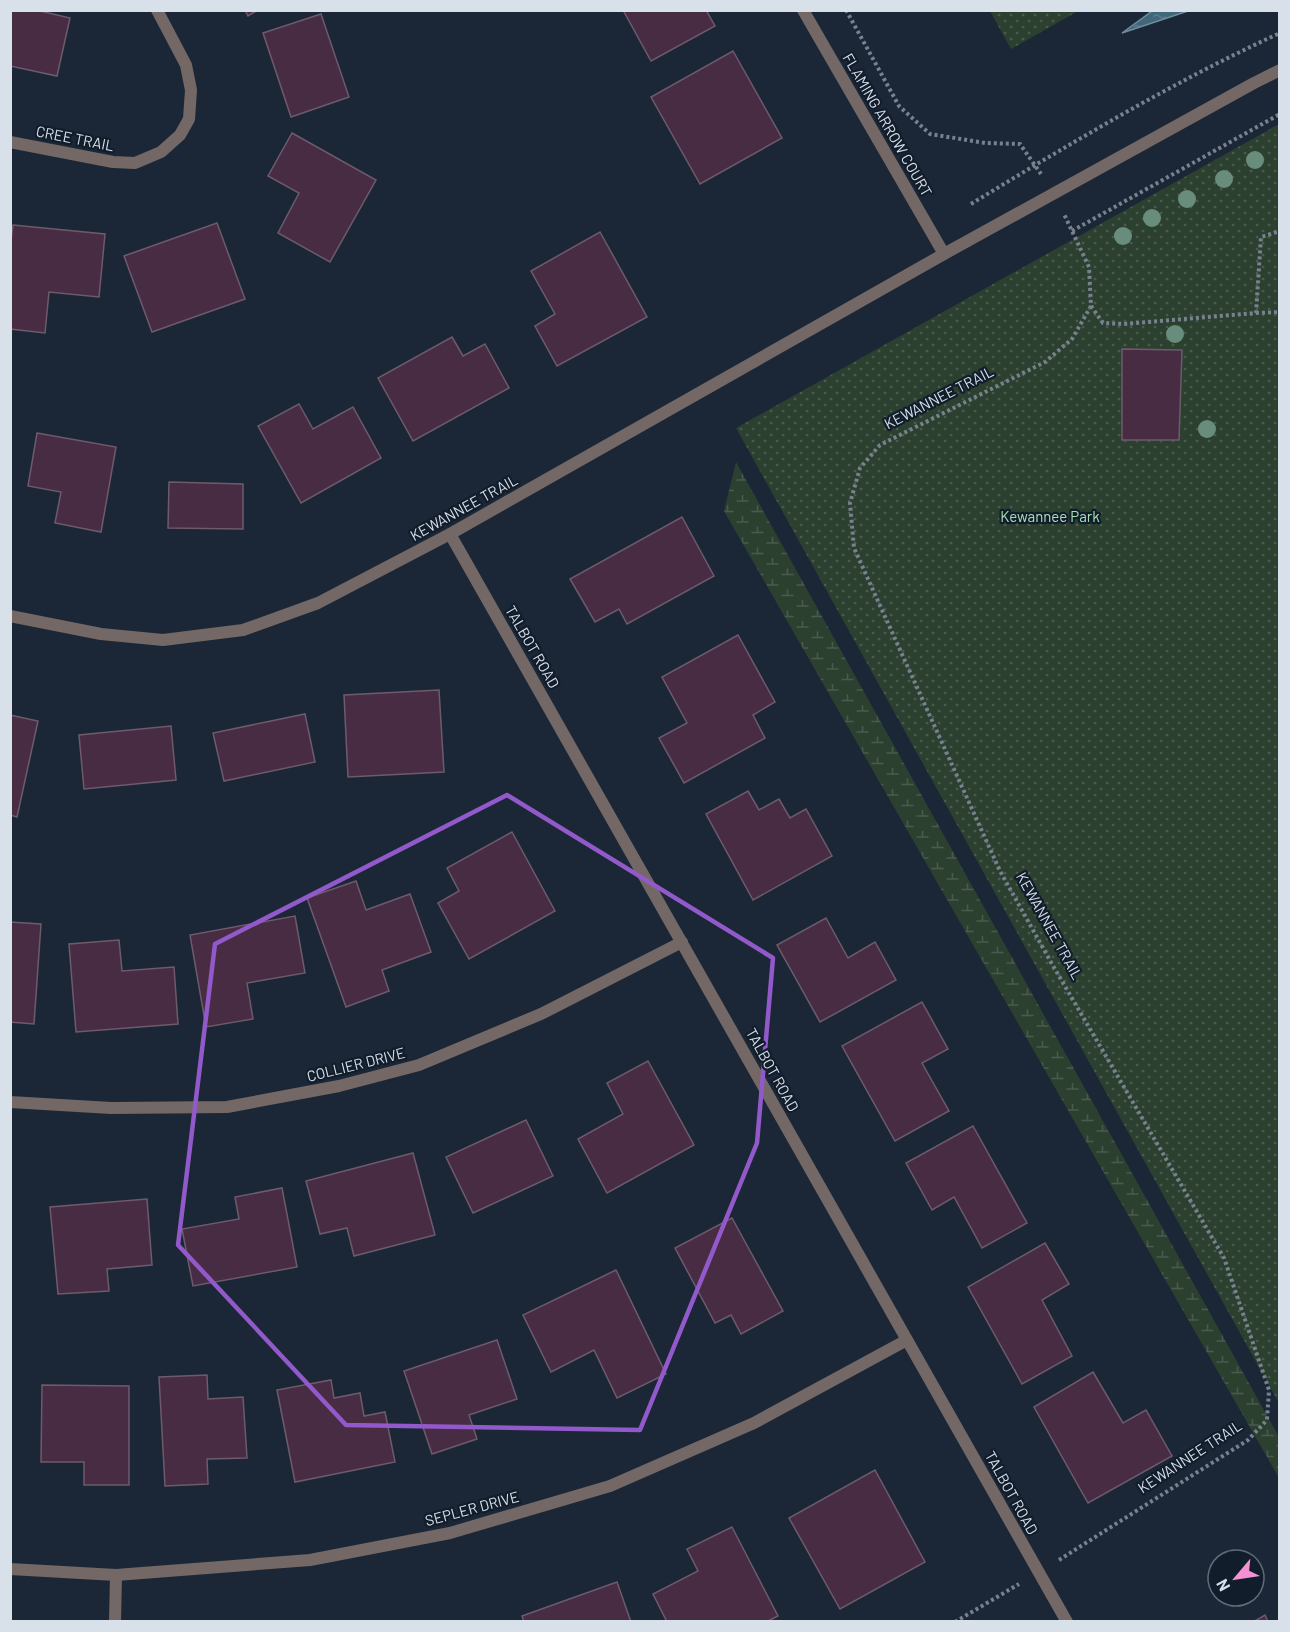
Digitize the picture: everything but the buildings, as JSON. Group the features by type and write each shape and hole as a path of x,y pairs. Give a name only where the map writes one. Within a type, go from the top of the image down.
{"street":[{"name":"CREE TRAIL","path":"10,142 113,162 135,163 161,152 180,135 189,119 191,90 186,65 157,10"},
{"name":"FLAMING ARROW COURT","path":"803,10 944,254"},
{"name":"KEWANNEE TRAIL","path":"10,616 101,634 163,640 243,630 318,603 450,534 944,254 1280,70"},
{"name":"TALBOT ROAD","path":"450,534 1067,1622"},
{"name":"COLLIER DRIVE","path":"10,1102 111,1108 227,1107 339,1086 418,1065 531,1019 682,942"},
{"name":"SEPLER DRIVE","path":"10,1569 116,1575 310,1560 450,1533 610,1486 754,1423 907,1340"},
{"path":"115,1622 116,1575"}],"path":[{"path":"846,10 899,106 930,134 986,143 1020,144 1054,193 1089,267 1091,306 1103,323 1124,324 1280,312"},
{"path":"971,204 1127,112 1224,59 1280,33"},
{"path":"1072,231 1280,114"},
{"path":"1256,313 1261,237 1280,231"},
{"name":"KEWANNEE TRAIL","path":"955,1622 1039,1573 1248,1440 1268,1420 1269,1390 1224,1258 1000,871 854,548 850,502 860,468 880,445 1045,362 1072,339 1091,306"}],"highlighted area":[{"path":"507,795 773,958 757,1143 640,1430 346,1425 178,1245 215,944"}],"green space":[{"path":"990,11 1078,11 1011,49"},
{"name":"Kewannee Park","path":"1279,124 1279,1403 736,428"},
{"path":"736,462 1279,1437 1279,1478 724,511"}],"water":[{"path":"1152,11 1188,11 1122,33"}]}
